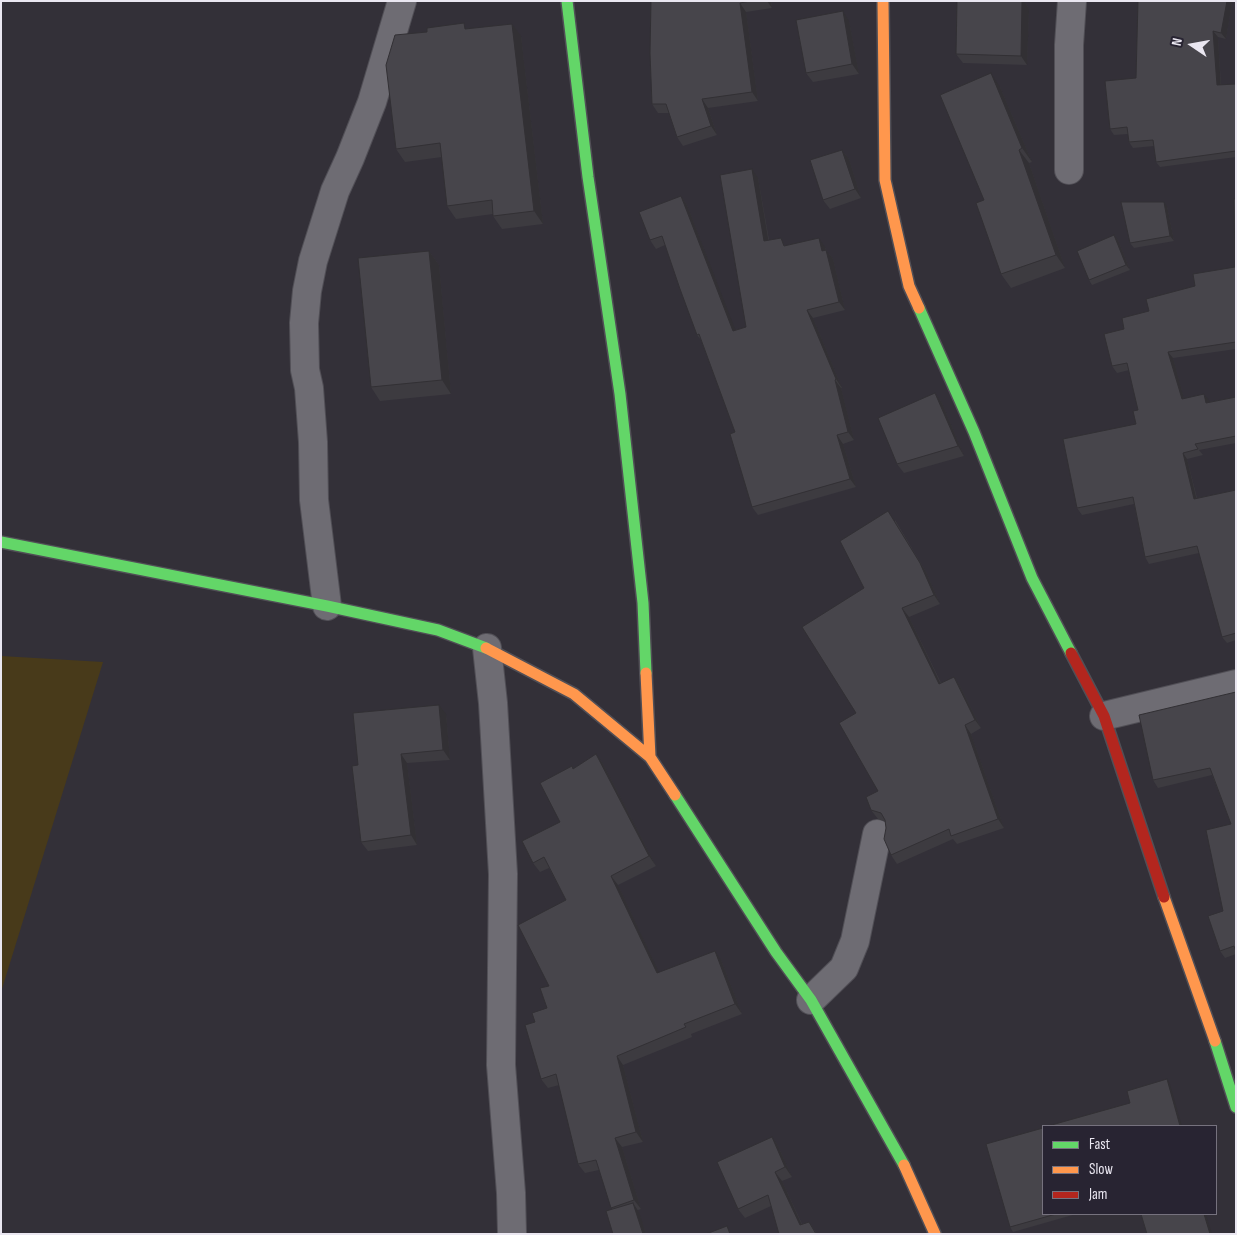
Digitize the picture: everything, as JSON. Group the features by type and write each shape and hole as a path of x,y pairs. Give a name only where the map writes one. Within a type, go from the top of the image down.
{"street":[{"path":"327,606 314,500 313,442 309,388 305,370 304,322 307,291 313,260 335,191 372,102 402,1"},
{"path":"567,1 588,177 620,394 642,593 650,757"},
{"path":"883,1 885,180 909,286 974,432 1032,578 1104,716 1236,1106"},
{"path":"1069,170 1069,45 1072,1"},
{"path":"1,542 327,606 438,630 487,648 574,694 650,757 776,952 811,1000 904,1167 935,1234"},
{"path":"487,648 493,703 503,874 501,1066 511,1193 512,1234"},
{"path":"1104,716 1236,684"},
{"path":"811,1000 844,968 855,941 877,834"}],"shaded area":[{"path":"1,656 103,662 1,992"}],"building":[{"path":"651,1 750,1 740,3 752,92 702,99 711,126 677,137 666,104 652,104 650,53"},
{"path":"957,1 1022,1 1021,56 956,54"},
{"path":"1138,1 1227,1 1221,33 1213,31 1217,85 1236,84 1236,151 1156,162 1153,140 1129,142 1127,127 1110,129 1105,81 1136,78"},
{"path":"843,11 852,64 806,73 796,20"},
{"path":"464,23 465,29 512,24 534,211 493,216 492,200 447,206 440,143 396,149 386,65 395,35 427,32 427,28"},
{"path":"991,73 1022,148 1019,150 1056,255 1001,274 976,203 984,200 940,95"},
{"path":"842,150 855,189 823,200 810,160"},
{"path":"752,169 764,241 781,238 784,246 819,238 822,251 826,250 839,302 807,310 836,379 848,432 837,435 850,479 752,507 730,434 735,432 699,334 697,335 662,236 650,240 639,212 681,196 733,331 746,327 720,175"},
{"path":"1234,199 1236,199 1236,342 1168,352 1182,399 1204,394 1206,403 1236,397 1236,436 1195,444 1198,449 1183,453 1194,499 1236,490 1236,633 1222,637 1197,546 1145,557 1133,497 1077,508 1063,439 1136,424 1133,411 1138,410 1127,363 1112,366 1104,334 1124,329 1122,318 1149,311 1146,299 1195,286 1193,274 1235,267"},
{"path":"1121,202 1164,202 1170,236 1130,243"},
{"path":"1114,235 1126,265 1089,280 1077,251"},
{"path":"429,251 442,380 371,387 358,258"},
{"path":"935,393 958,446 897,464 878,418"},
{"path":"888,511 920,563 934,595 902,608 939,684 954,677 975,720 965,725 998,819 951,836 949,829 891,855 884,839 885,820 881,813 871,810 866,797 878,791 839,723 856,713 802,627 864,588 840,541"},
{"path":"1236,692 1236,952 1234,946 1220,951 1208,916 1223,911 1206,830 1231,824 1210,768 1153,780 1139,715"},
{"path":"439,705 443,750 401,754 411,835 361,842 352,766 358,765 353,713"},
{"path":"596,754 649,856 611,876 657,973 715,951 735,1004 684,1024 686,1027 617,1056 636,1132 615,1138 634,1200 611,1208 596,1160 578,1164 556,1074 541,1079 525,1025 535,1022 532,1013 547,1008 540,988 549,986 518,925 566,900 544,857 533,863 522,841 560,822 540,783 572,766 573,769"},
{"path":"1167,1079 1180,1125 1052,1125 1130,1103 1127,1091"},
{"path":"1042,1128 1042,1215 1052,1215 1010,1227 986,1144"},
{"path":"772,1137 785,1167 775,1172 800,1225 809,1222 816,1234 779,1234 768,1195 738,1209 717,1162"},
{"path":"633,1203 643,1234 613,1234 606,1211"},
{"path":"1141,1215 1204,1215 1210,1234 1147,1234"},
{"path":"727,1226 730,1234 706,1234"}],"traffic: fast":[{"path":"567,1 588,177 620,394 643,603 646,673"},
{"path":"919,308 974,432 1032,578 1071,653"},
{"path":"1,542 327,606 438,630 486,648"},
{"path":"675,795 776,952 811,1000 904,1165"},
{"path":"1215,1041 1236,1107"}],"traffic: slow":[{"path":"883,1 885,180 909,286 919,308"},
{"path":"486,648 574,694 650,757 675,795"},
{"path":"646,673 650,757"},
{"path":"1164,897 1215,1041"},
{"path":"904,1165 935,1234"}],"traffic: jam":[{"path":"1071,653 1104,716 1164,897"}]}
